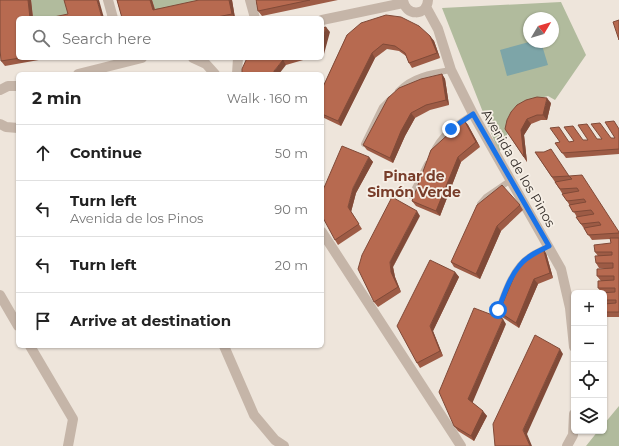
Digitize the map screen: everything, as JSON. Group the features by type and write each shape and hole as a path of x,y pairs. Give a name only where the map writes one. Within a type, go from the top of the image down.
{"street":[{"path":"108,0 112,16"},
{"path":"250,0 254,16"},
{"path":"324,20 403,2 408,10 415,13 423,11 427,4"},
{"name":"Avenida de los Pinos","path":"427,4 438,29 451,70 473,114 561,269 570,308 572,326"},
{"path":"85,72 123,60"},
{"path":"197,60 206,64 213,72"},
{"path":"237,72 238,60"},
{"path":"0,90 8,86 16,86"},
{"path":"324,235 461,446"},
{"path":"0,295 16,323"},
{"path":"31,348 73,419 68,446"},
{"path":"225,348 254,415 275,440 284,446"},
{"path":"567,446 573,434"}],"lane":[{"path":"364,144 382,107 406,83 428,74 451,70"},
{"path":"411,196 438,142 451,129 473,114"},
{"path":"475,210 486,197 511,180"},
{"path":"498,310 510,281 520,264 534,253 549,246"}],"green space":[{"path":"31,0 66,0 70,16 33,16"},
{"path":"152,0 207,0 156,15"},
{"path":"561,2 586,55 555,100 548,96 521,103 499,153 442,8"},
{"path":"619,406 619,446 586,446 596,434 607,434 607,420"}],"water":[{"path":"523,44 523,48 543,48 548,65 507,76 500,50"}],"building":[{"path":"0,0 28,0 30,16 16,16 16,59 1,61"},
{"path":"64,0 97,0 101,16 58,16 68,14"},
{"path":"117,0 150,0 153,10 199,0 229,0 232,14 222,16 121,16"},
{"path":"256,0 310,0 258,11"},
{"path":"386,15 401,17 419,26 430,36 437,53 409,63 405,53 395,46 383,44 372,53 338,121 324,115 324,85 347,35 361,23"},
{"path":"619,20 619,40 613,22"},
{"path":"246,60 283,60 274,72 242,72"},
{"path":"442,74 446,100 426,105 411,113 401,131 390,158 363,145 388,98 399,88 421,79"},
{"path":"537,97 547,98 543,115 537,115 527,119 521,130 524,157 505,129 511,112 517,105 526,100"},
{"path":"464,120 476,142 458,157 436,211 412,201 431,150"},
{"path":"614,121 619,129 619,149 562,153 555,143 560,142 550,128 559,127 569,142 574,141 564,127 573,126 583,140 588,140 578,125 587,124 597,139 602,139 591,124 600,123 611,138 615,138 605,122"},
{"path":"342,146 369,157 353,188 348,207 359,224 335,240 324,220 324,188"},
{"path":"551,149 569,176 552,177 535,152 544,152"},
{"path":"582,175 619,233 588,235 584,228 601,225 599,222 581,224 576,217 594,214 591,210 573,212 569,205 586,202 584,199 567,201 562,194 579,191 577,188 560,189 555,182 572,179 569,176"},
{"path":"502,185 520,205 497,226 476,274 451,262 477,205"},
{"path":"392,197 417,211 390,262 391,272 398,287 374,302 358,269 362,255"},
{"path":"610,238 619,238 619,312 607,312 607,304 616,303 616,300 607,300 607,292 615,292 615,288 598,288 598,281 614,280 614,276 597,276 597,269 613,268 613,263 596,263 595,256 612,255 612,252 595,252 594,245 611,243"},
{"path":"543,248 550,273 534,279 516,323 499,312 516,272 528,258"},
{"path":"430,260 455,272 430,326 440,351 417,363 397,326"},
{"path":"474,308 503,319 468,399 483,411 471,436 454,426 439,392"},
{"path":"535,335 560,349 523,430 530,446 495,446 493,424"}],"district":[{"name":"Pinar de Simón Verde","path":"414,184"}],"route":[{"path":"451,129 473,114 549,246 534,253 520,264 510,281 498,310"}]}
